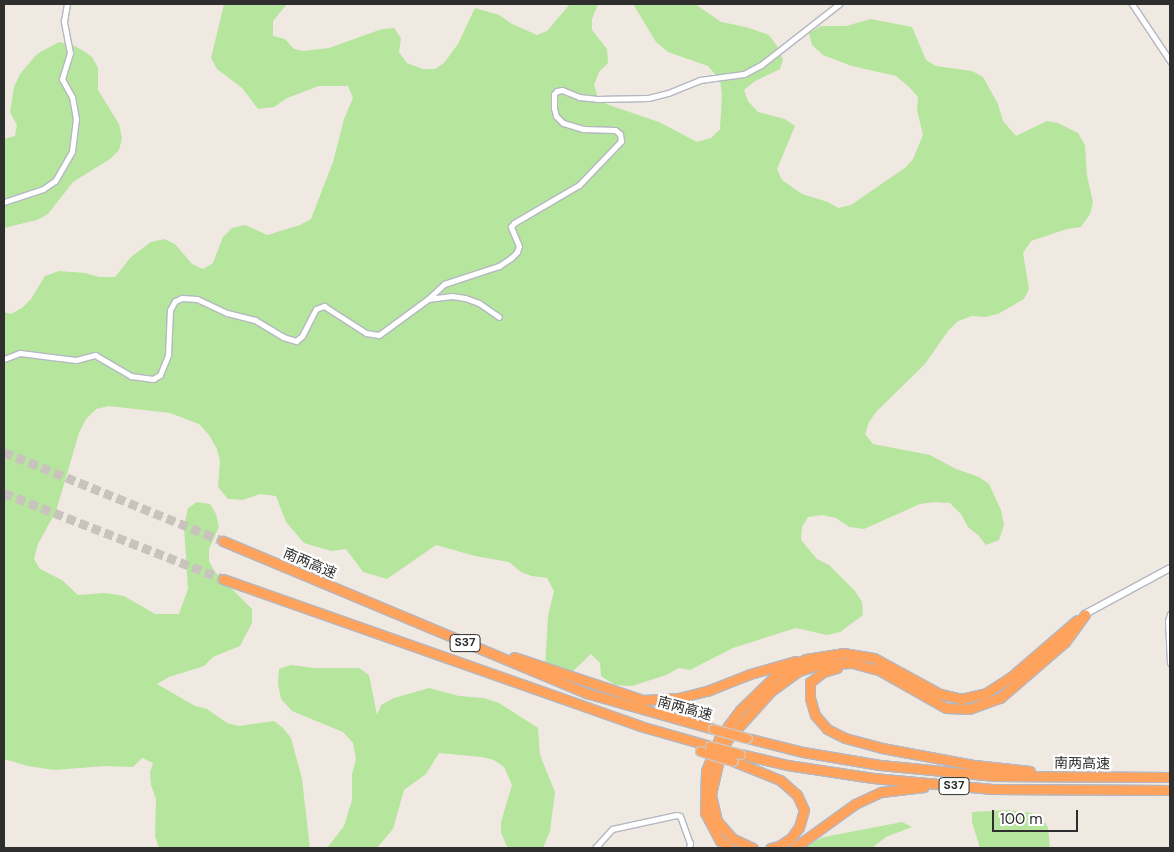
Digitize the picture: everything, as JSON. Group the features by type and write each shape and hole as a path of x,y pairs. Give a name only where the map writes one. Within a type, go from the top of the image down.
{"highway":[{"name":"南两高速","path":"223,541 586,693 713,730 803,752 880,765 995,776 1170,777"},
{"name":"南两高速","path":"222,579 640,726 740,754 788,765 845,774 992,789 1170,790"},
{"path":"753,848 732,838 717,821 711,794 717,767 727,740 770,691 799,671 821,664 874,658 946,708 969,709 1000,698 1065,642 1086,614"},
{"path":"446,635 643,700 678,698 707,691 750,674 806,659 843,653 853,659"},
{"path":"730,848 720,841 705,813 706,771 719,738 740,710 775,676 806,659"},
{"path":"853,659 823,672 810,682 810,698 815,715 826,729 845,738 882,748 974,764 1076,776"},
{"path":"640,726 700,751 733,761 780,780 797,795 804,810 799,827 791,838 779,846 770,848"},
{"path":"794,848 855,804 881,792 942,784"}],"street":[{"path":"4,202 43,189 55,181 72,151 76,119 72,97 62,79 70,53 64,21 67,4"},
{"path":"4,358 20,353 76,360 95,355 131,376 153,379 160,375 168,356 170,310 175,301 182,298 197,299 227,313 255,320 283,337 296,341 302,336 316,309 324,306 366,333 379,335 428,299 444,284 499,266 511,258 517,252 519,246 511,227 514,223 579,184 621,141 620,134 615,130 583,129 563,123 554,108 554,94 557,91 562,90 579,97 598,99 648,98 668,93 700,80 744,74 761,65 839,4"},
{"path":"1132,4 1170,60"},
{"path":"428,299 452,296 466,298 479,303 499,317"},
{"path":"1086,614 1170,568"},
{"path":"1170,614 1168,621 1170,663"},
{"path":"595,848 612,829 677,815 680,816 690,843 689,848"}],"green space":[{"path":"224,4 287,4 273,21 273,36 285,39 294,49 304,51 329,48 382,29 394,28 401,38 399,52 407,63 423,69 435,69 444,63 458,44 475,8 499,15 512,24 537,35 547,31 570,4 598,4 592,19 592,30 607,49 608,63 599,72 594,85 598,97 606,104 659,122 697,142 711,138 720,129 722,95 720,80 708,66 668,52 656,42 633,4 695,4 721,22 746,27 769,35 777,46 783,60 780,69 755,81 744,90 748,101 758,112 785,119 795,126 777,169 782,180 802,194 828,202 838,208 851,205 906,167 913,159 923,135 917,110 918,97 908,86 896,76 852,66 823,55 812,45 809,33 821,26 846,26 871,19 912,27 926,60 936,66 972,71 983,77 998,104 1003,121 1016,136 1047,121 1058,123 1078,133 1085,145 1087,176 1093,202 1090,214 1081,227 1067,229 1031,241 1023,253 1029,289 1024,299 998,314 985,317 972,316 958,321 948,331 925,364 876,412 869,422 865,434 873,444 930,455 956,469 979,477 989,484 1001,510 1004,525 999,540 986,545 968,527 961,514 950,503 920,504 864,529 849,527 836,518 822,515 808,517 802,527 801,540 817,559 829,565 855,591 862,602 863,615 840,632 827,635 796,628 733,648 690,670 679,668 666,675 632,686 615,685 601,676 600,663 591,654 572,672 545,667 548,616 554,591 547,578 521,572 509,562 475,556 436,545 387,579 363,572 346,549 331,551 304,543 286,522 276,496 260,494 243,500 228,499 218,487 220,461 217,449 209,435 199,424 170,413 109,406 96,409 86,419 79,433 56,511 38,544 34,559 40,569 62,580 78,595 104,593 124,596 155,614 179,614 188,589 184,526 188,508 197,502 210,504 216,514 219,527 209,549 209,561 215,572 252,609 252,623 240,646 213,657 204,666 169,677 157,684 195,706 207,709 227,723 239,726 274,721 283,728 291,738 302,779 310,848 159,848 155,836 156,799 151,785 150,773 153,763 142,758 133,767 105,766 54,770 28,766 4,759 4,312 11,314 22,308 31,299 45,276 59,271 85,273 99,277 115,277 131,257 151,242 164,239 175,244 192,264 203,269 213,263 223,237 232,228 245,225 267,235 300,225 311,219 333,162 344,119 353,98 348,86 319,86 287,98 274,107 258,109 242,88 217,69 211,58"},
{"path":"59,42 73,45 92,57 98,68 98,90 119,124 122,138 119,150 110,159 73,182 48,214 37,220 4,228 4,139 15,136 17,125 10,112 14,87 20,74 37,54"},
{"path":"291,665 314,668 359,668 369,675 377,715 381,705 394,698 429,688 459,696 484,698 499,703 538,728 540,755 555,792 550,831 543,848 508,848 506,845 501,832 501,822 512,785 504,767 494,760 482,757 439,753 426,774 404,790 393,829 377,848 327,848 344,826 352,800 352,774 356,759 353,743 343,732 292,711 281,699 278,684 279,669"},
{"path":"1008,810 1032,813 1041,818 1048,827 1050,848 980,848 972,822 972,812"},
{"path":"902,822 912,827 886,837 872,848 800,848 824,837"}],"tunnel":[{"path":"4,452 223,541"},
{"path":"4,493 223,579"}]}
